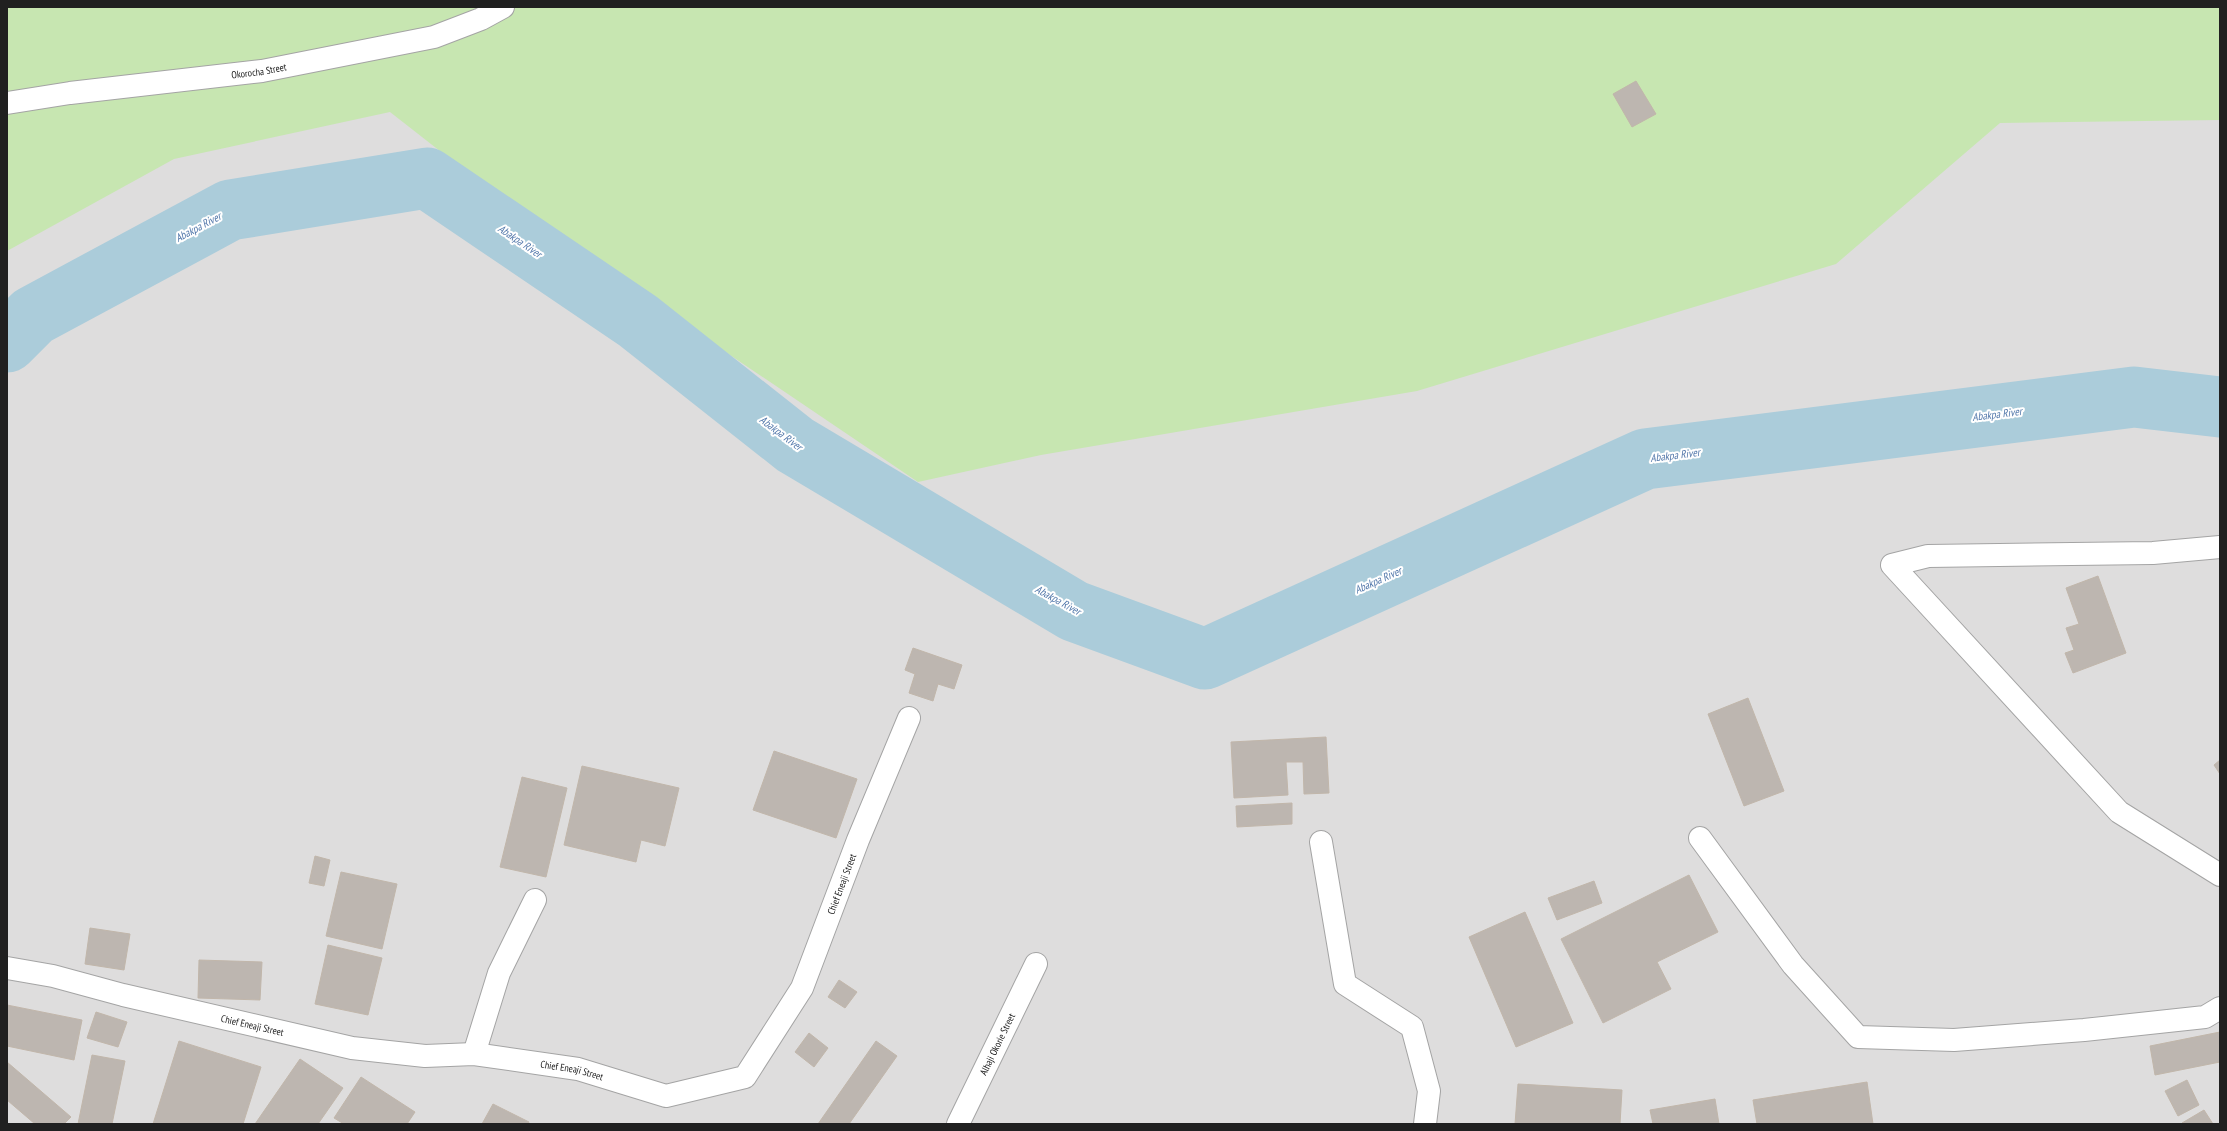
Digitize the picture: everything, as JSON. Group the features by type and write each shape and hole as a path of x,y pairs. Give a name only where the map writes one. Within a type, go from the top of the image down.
{"street":[{"name":"Okorocha Street","path":"7,103 70,93 270,69 434,37 480,19 503,7"},
{"path":"2220,548 2153,553 1928,556 1892,565 2119,812 2220,875"},
{"name":"Chief Eneaji Street","path":"7,968 53,976 123,995 352,1048 425,1056 474,1054 578,1069 666,1096 745,1077 802,988 858,840 909,718"},
{"path":"1700,838 1793,965 1858,1037 1954,1040 2084,1030 2204,1017 2220,1008"},
{"path":"1321,842 1345,984 1412,1027 1429,1090 1425,1124"},
{"path":"474,1054 499,973 535,900"},
{"name":"Alhaji Okorie Street","path":"958,1124 1036,964"}],"shaded area":[{"path":"7,7 2220,7 2220,1124 7,1124"}],"green space":[{"path":"7,7 2220,7 2220,120 2000,123 1836,264 1417,391 1041,455 918,482 514,209 390,112 174,159 7,251"}],"building":[{"path":"1636,81 1656,114 1632,127 1613,94"},
{"path":"2098,576 2126,653 2073,673 2065,653 2074,650 2066,628 2079,624 2066,588"},
{"path":"913,648 962,665 954,689 938,684 933,701 909,693 915,674 905,670"},
{"path":"1748,698 1784,791 1744,806 1708,714"},
{"path":"1326,737 1329,793 1304,794 1303,762 1286,762 1288,795 1234,798 1231,742"},
{"path":"774,751 857,779 836,838 753,810"},
{"path":"2220,760 2220,774 2214,765"},
{"path":"582,766 679,788 665,846 641,840 636,862 564,845"},
{"path":"522,777 567,788 546,877 500,867"},
{"path":"1292,803 1292,824 1237,827 1236,806"},
{"path":"315,856 330,860 324,886 309,883"},
{"path":"341,872 397,884 382,949 326,936"},
{"path":"1689,875 1718,932 1657,962 1671,989 1603,1023 1561,939"},
{"path":"1594,881 1602,903 1557,920 1548,898"},
{"path":"1525,912 1573,1023 1516,1047 1469,937"},
{"path":"90,928 130,934 124,970 85,964"},
{"path":"328,945 382,958 368,1015 315,1004"},
{"path":"199,960 262,962 260,1000 198,998"},
{"path":"839,980 857,992 845,1008 828,997"},
{"path":"7,1005 82,1020 74,1060 7,1046"},
{"path":"96,1012 127,1022 118,1047 87,1038"},
{"path":"2220,1032 2220,1062 2155,1075 2150,1046"},
{"path":"809,1033 828,1048 814,1067 795,1052"},
{"path":"179,1041 261,1067 243,1124 153,1124"},
{"path":"876,1041 897,1056 849,1124 818,1124"},
{"path":"92,1055 125,1061 112,1124 78,1124"},
{"path":"300,1059 343,1088 318,1124 255,1124"},
{"path":"7,1062 71,1117 64,1124 35,1124 7,1100"},
{"path":"361,1077 415,1112 407,1124 344,1124 334,1118"},
{"path":"2187,1080 2199,1105 2178,1116 2165,1091"},
{"path":"1867,1082 1873,1124 1757,1124 1753,1100"},
{"path":"1518,1084 1622,1090 1620,1124 1515,1124"},
{"path":"1715,1099 1719,1124 1653,1124 1650,1110"},
{"path":"493,1104 529,1122 528,1124 482,1124"},
{"path":"2204,1110 2213,1124 2182,1123"}],"waterway":[{"name":"Abakpa River","path":"7,342 33,316 230,210 427,178 638,321 795,445 1074,611 1205,659 1645,459 2134,397 2220,407"}]}
